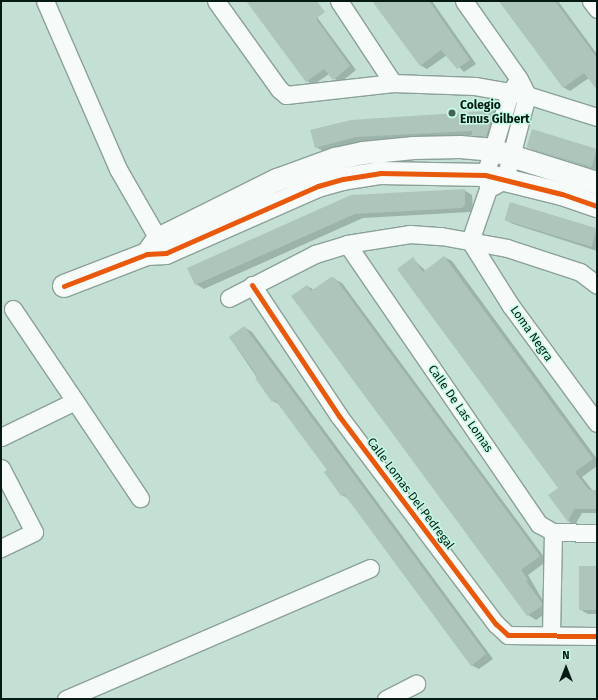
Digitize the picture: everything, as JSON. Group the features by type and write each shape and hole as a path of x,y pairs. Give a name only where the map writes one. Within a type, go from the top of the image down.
{"street":[{"path":"45,1 118,169 157,249"},
{"path":"216,1 279,89 286,95 393,83 514,86"},
{"path":"339,1 393,83"},
{"path":"464,1 514,86 526,95 597,117"},
{"path":"591,1 597,9"},
{"path":"502,153 514,86"},
{"path":"470,241 502,153 526,95"},
{"path":"157,249 277,180 335,159 363,153 414,148 460,147 502,153 597,183"},
{"path":"64,286 318,186 343,178 394,173 493,181 562,194 597,206"},
{"path":"229,298 315,254 346,244 410,234 470,241 507,248 551,261 580,272 597,285"},
{"name":"Loma Negra","path":"470,241 511,306 597,423"},
{"name":"Calle De Las Lomas","path":"346,244 539,524 553,532"},
{"name":"Calle Lomas Del Pedregal","path":"252,285 339,416 496,624 508,635 597,636"},
{"path":"13,309 140,498"},
{"path":"1,437 75,401"},
{"path":"1,468 34,532 1,548"},
{"path":"551,636 553,532 597,533"},
{"path":"66,699 370,568"},
{"path":"386,699 416,684"}],"building":[{"path":"246,1 317,1 325,12 316,19 350,66 333,80 324,69 306,82"},
{"path":"372,1 429,1 470,60 457,69 441,50 420,66"},
{"path":"499,1 555,1 597,58 597,90 584,73 563,88"},
{"path":"485,106 495,106 486,137 472,136 472,131 356,137 315,148 310,130 351,120 486,111"},
{"path":"532,129 597,149 591,167 526,147"},
{"path":"465,189 465,205 462,208 355,214 195,285 187,268 351,195"},
{"path":"510,202 597,229 591,247 504,220"},
{"path":"444,256 593,459 575,472 589,490 597,490 597,509 574,509 568,522 548,495 558,488 397,269 413,257 423,272"},
{"path":"331,277 335,278 540,556 521,570 528,580 526,581 542,603 542,606 527,616 291,296 307,285 311,291"},
{"path":"244,326 486,654 471,666 344,494 341,496 324,472 327,470 275,400 272,402 255,378 257,377 252,368 229,337"},
{"path":"579,566 597,566 597,610 579,610"}],"cycle path":[{"path":"64,286 147,254 166,253 318,186 343,179 380,173 485,175 562,194 597,206"},
{"path":"252,285 339,416 496,624 508,635 597,636"}],"place":[{"name":"Colegio Emus Gilbert","path":"452,113"}]}
